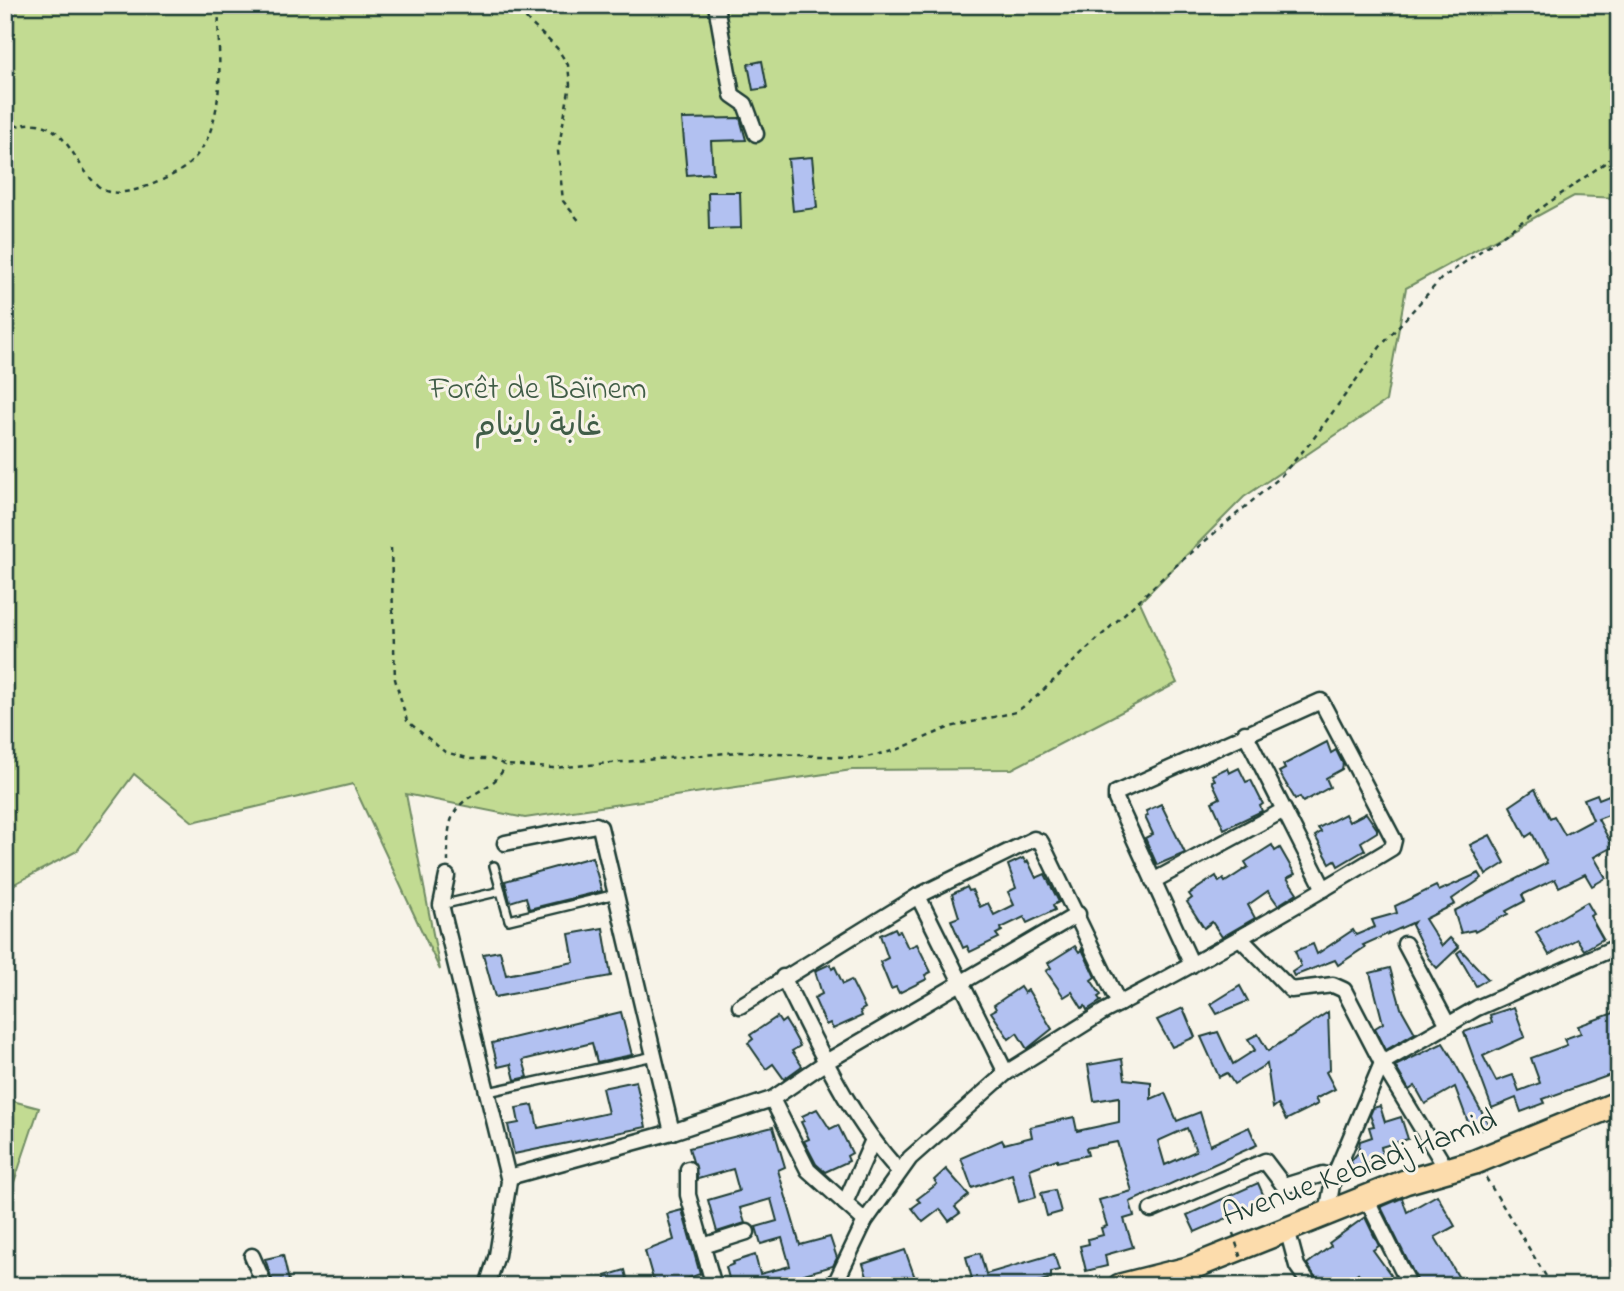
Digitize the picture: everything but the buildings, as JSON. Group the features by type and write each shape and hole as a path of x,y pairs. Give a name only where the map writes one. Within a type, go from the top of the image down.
{"main road":[{"name":"Avenue Kebladj Hamid","path":"1120,1286 1190,1277 1287,1229 1366,1198 1475,1162 1619,1103"}],"street":[{"path":"716,5 732,95 746,104 756,134"},
{"path":"834,1286 865,1221 899,1171 1006,1073 1119,1004 1241,939 1392,848 1394,840 1324,703 1317,701 1116,793 1116,799 1192,965"},
{"path":"1245,733 1324,889"},
{"path":"1153,881 1284,810"},
{"path":"505,843 596,825 602,833 673,1132"},
{"path":"740,1006 918,896 1034,838 1041,842 1078,914 1119,1004"},
{"path":"447,876 441,905 509,1177 497,1255 487,1286"},
{"path":"918,896 1006,1073"},
{"path":"509,1177 673,1132 772,1099 826,1062 1078,914"},
{"path":"1241,939 1291,990 1333,985 1344,989 1382,1063 1447,1170"},
{"path":"1405,944 1448,1025"},
{"path":"1327,1214 1333,1178 1382,1063 1478,1007 1619,946"},
{"path":"783,977 826,1062 872,1142 899,1171"},
{"path":"772,1099 807,1170 865,1221"},
{"path":"845,1203 872,1142"},
{"path":"1151,1210 1265,1161 1284,1186 1323,1174 1333,1178"},
{"path":"688,1169 688,1195 714,1286"},
{"path":"1366,1198 1410,1286"},
{"path":"1287,1229 1297,1266 1311,1286"},
{"path":"703,1246 747,1232"},
{"path":"252,1256 265,1286"}],"lane":[{"path":"494,866 509,920 617,894"},
{"path":"441,905 501,891"},
{"path":"488,1092 655,1056"}],"path":[{"path":"5,130 22,123 36,122 46,127 69,145 100,188 109,193 122,194 175,175 191,163 205,143 214,120 220,88 221,5"},
{"path":"511,5 557,48 568,65 570,85 558,150 563,201 581,223"},
{"path":"391,548 395,679 407,721 445,752 471,759 491,759 505,765 553,768 738,752 862,758 897,750 950,727 1016,712 1036,697 1171,570 1278,479 1311,442 1380,348 1441,279 1619,153"},
{"path":"447,876 453,816 464,800 502,776 505,765"},
{"path":"1475,1162 1552,1286"},
{"path":"1233,1233 1242,1262"}],"green space":[{"name":"Forêt de Baïnem غابة باينام","path":"5,5 1619,5 1619,198 1574,196 1406,288 1386,401 1244,497 1140,602 1177,683 1012,769 852,770 525,818 406,794 440,970 353,784 193,822 134,774 77,851 5,889"},
{"path":"5,1099 39,1108 5,1209"}]}
